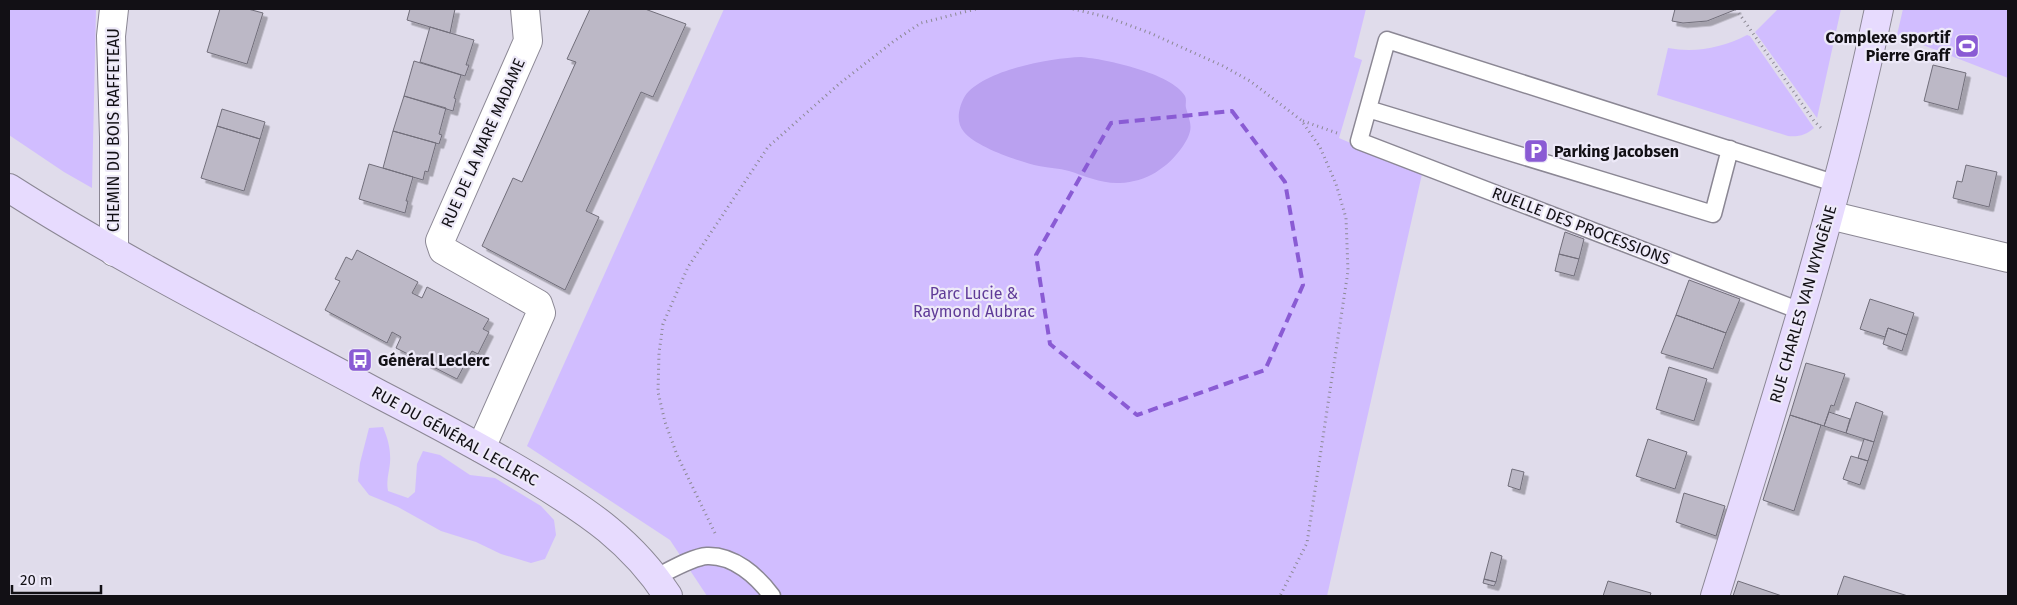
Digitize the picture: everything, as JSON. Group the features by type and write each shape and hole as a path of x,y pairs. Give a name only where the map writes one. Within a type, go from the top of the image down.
{"main road":[{"name":"RUE CHARLES VAN WYNGÈNE","path":"1715,596 1803,312 1861,96 1879,9"},
{"name":"RUE DU GÉNÉRAL LECLERC","path":"9,188 114,252 481,448 532,478 600,521 633,550 662,587"}],"street":[{"name":"CHEMIN DU BOIS RAFFETEAU","path":"114,9 111,36 114,137 114,252"},
{"name":"RUE DE LA MARE MADAME","path":"481,448 541,312 541,308 538,304 443,250 440,241 528,41 525,9"},
{"path":"1829,215 2008,258"}],"lane":[{"path":"1359,141 1387,40 1837,184"},
{"path":"1368,109 1713,214 1730,149"},
{"name":"RUELLE DES PROCESSIONS","path":"1359,141 1803,312"},
{"path":"662,587 706,556 728,559 747,570 764,585 772,596"}],"path":[{"path":"728,559 677,456 665,422 658,392 659,353 663,324 685,275 725,209 768,147 839,84 894,41 921,23 976,9"},
{"path":"1073,9 1107,17 1150,33 1223,66 1250,81 1302,120 1359,141"},
{"path":"1736,9 1821,129"},
{"path":"1280,596 1307,543 1348,271 1346,218 1336,184 1320,147 1302,120"}],"highlighted area":[{"path":"1232,111 1285,182 1303,285 1265,370 1137,415 1050,344 1036,255 1111,123"}],"green space":[{"path":"9,9 96,9 92,188 64,172 9,135"},
{"name":"Parc Lucie & Raymond Aubrac","path":"724,9 1366,9 1354,57 1362,60 1339,138 1422,174 1327,596 707,596 670,540 527,446"},
{"path":"1778,9 1841,9 1817,118 1755,32"},
{"name":"Complexe sportif Pierre Graff","path":"1903,9 2008,9 2008,78 1897,35"},
{"path":"1747,35 1750,36 1814,128 1805,134 1788,136 1657,95 1668,48 1698,50 1728,43"},
{"path":"383,427 388,440 390,454 387,480 388,491 408,498 415,492 417,464 423,451 440,455 470,475 495,478 541,506 554,520 556,535 545,559 531,563 501,554 476,542 441,531 398,507 369,495 358,481 360,463 369,428"}],"shaded area":[{"path":"1081,57 1121,64 1153,74 1167,80 1185,96 1190,123 1189,135 1177,154 1156,172 1130,182 1107,182 1010,157 978,143 970,138 961,128 959,114 965,96 986,79 1018,67"}],"building":[{"path":"220,9 248,9 263,13 247,64 207,52"},
{"path":"410,9 455,9 450,33 407,20"},
{"path":"590,9 645,9 686,24 653,97 641,92 586,211 599,217 565,290 482,246 513,178 522,182 576,62 567,59"},
{"path":"1675,9 1737,9 1707,21 1683,23 1672,21"},
{"path":"430,27 474,40 466,65 469,65 465,76 420,62"},
{"path":"414,61 461,75 454,98 456,99 453,111 404,96"},
{"path":"1933,65 1966,73 1958,110 1924,101"},
{"path":"404,96 446,108 439,134 442,135 439,144 393,131"},
{"path":"222,109 265,122 260,139 217,126"},
{"path":"217,126 260,139 244,191 201,178"},
{"path":"393,131 436,143 428,172 425,171 423,180 383,168"},
{"path":"369,164 413,177 406,201 408,201 405,213 359,199"},
{"path":"1966,165 1997,172 1989,207 1953,198 1957,181 1962,182"},
{"path":"1565,232 1584,239 1579,259 1559,254"},
{"path":"357,250 418,282 412,293 422,298 427,287 489,319 483,329 489,332 478,354 472,351 457,379 396,348 401,337 392,332 387,343 325,310 340,281 335,279 346,257 352,260"},
{"path":"1559,254 1579,259 1574,276 1555,271"},
{"path":"1689,280 1740,299 1726,333 1676,315"},
{"path":"1870,299 1914,313 1907,335 1888,328 1885,337 1860,329"},
{"path":"1676,315 1726,333 1713,369 1661,353"},
{"path":"1888,328 1907,335 1902,351 1883,344"},
{"path":"1806,363 1845,374 1834,406 1831,405 1824,426 1790,415"},
{"path":"1669,367 1707,379 1694,421 1656,409"},
{"path":"1856,402 1883,412 1874,442 1846,433"},
{"path":"1829,412 1850,419 1846,433 1824,426"},
{"path":"1790,415 1821,425 1794,511 1763,500"},
{"path":"1648,439 1687,452 1675,489 1636,476"},
{"path":"1864,439 1874,442 1868,461 1858,458"},
{"path":"1851,456 1868,461 1860,485 1843,479"},
{"path":"1512,469 1524,472 1520,490 1508,486"},
{"path":"1684,493 1725,506 1716,536 1676,522"},
{"path":"1491,552 1502,556 1496,582 1484,579"},
{"path":"1844,576 1908,596 1837,596"},
{"path":"1484,579 1496,582 1494,586 1483,583"},
{"path":"1608,581 1651,593 1650,596 1603,596"},
{"path":"1738,581 1782,596 1733,596"}],"place":[{"name":"Complexe sportif Pierre Graff","path":"1967,46"},
{"name":"Parking Jacobsen","path":"1536,151"},
{"name":"Général Leclerc","path":"360,360"}]}
